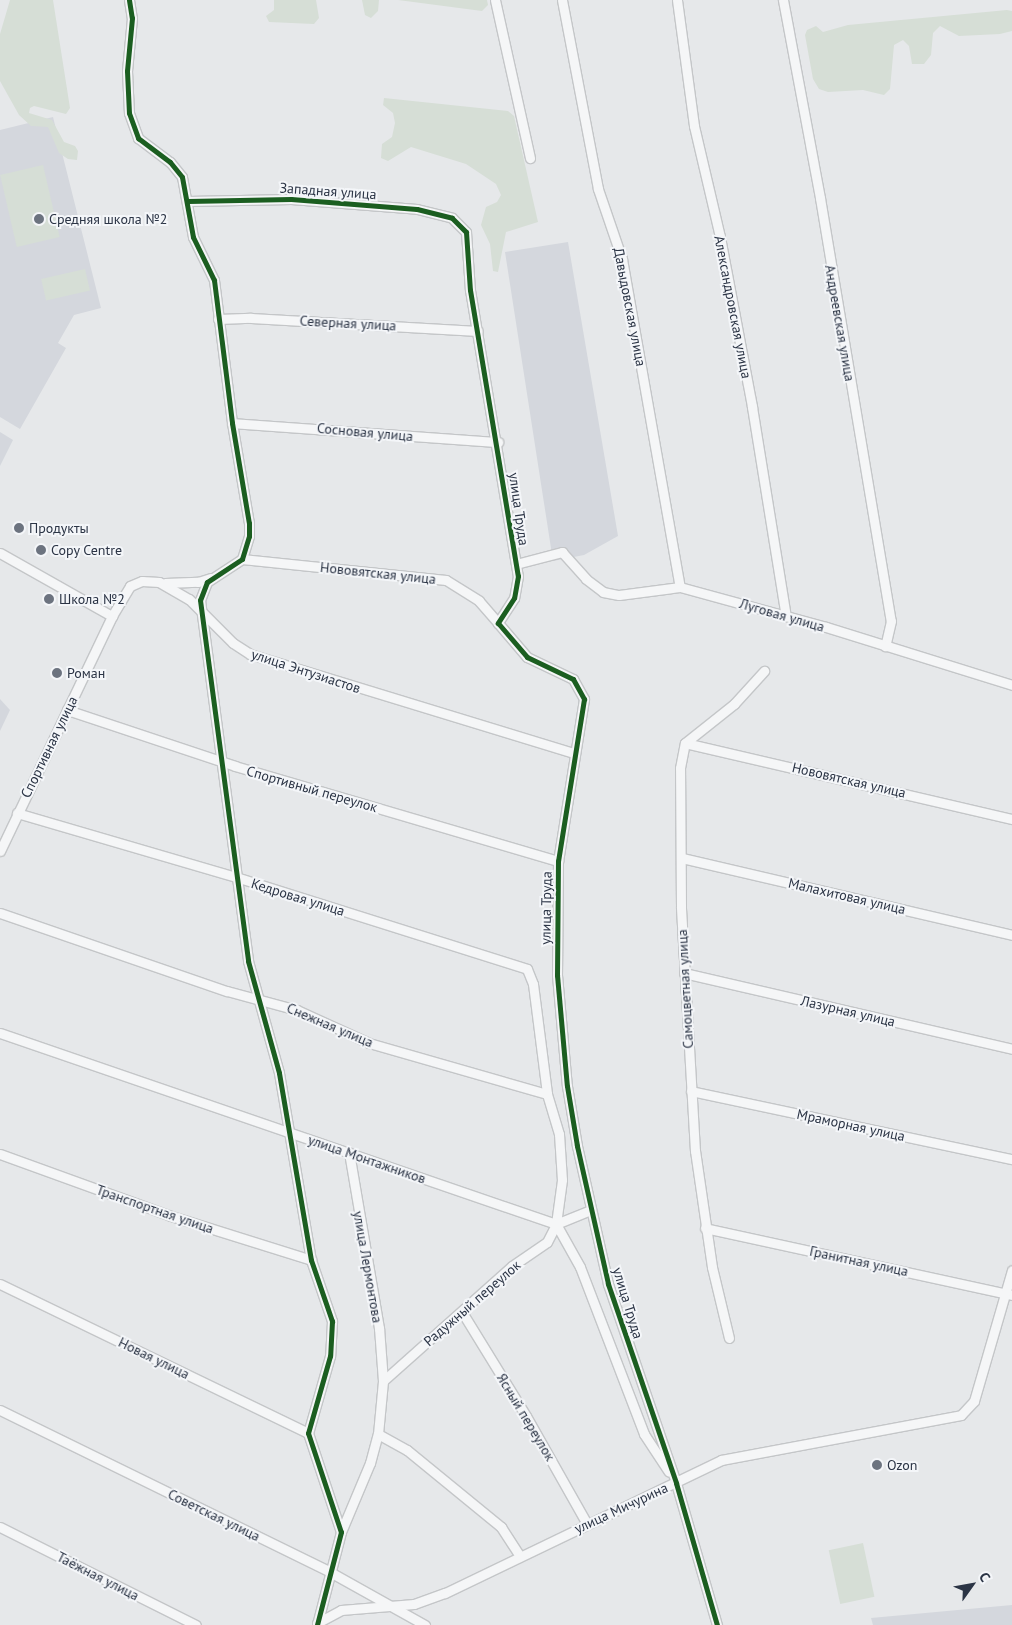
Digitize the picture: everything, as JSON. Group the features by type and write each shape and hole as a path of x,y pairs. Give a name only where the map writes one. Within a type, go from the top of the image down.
{"street":[{"path":"0,553 112,616 130,586 142,580 198,582 212,577 242,559 249,536 249,523 232,423 214,280 193,237 188,201 178,170 138,138 129,113 127,71 132,34 129,0"},
{"path":"495,0 530,158"},
{"name":"Давыдовская улица","path":"562,0 598,189 622,259 680,588"},
{"name":"Александровская улица","path":"677,0 694,126 720,237 742,350 786,616"},
{"name":"Андреевская улица","path":"783,0 820,198 891,621 885,646"},
{"name":"Западная улица","path":"188,201 291,199 417,209 452,218 463,227"},
{"name":"улица Труда","path":"463,227 468,240 470,290 498,442 516,564 517,591 498,623 526,657 538,665 565,674 579,685 584,699 584,710 574,753 558,860 557,975 561,1038 590,1210 608,1284 676,1483 717,1625"},
{"name":"Северная улица","path":"218,319 251,318 478,331"},
{"name":"Сосновая улица","path":"232,423 498,442"},
{"name":"Луговая улица","path":"516,564 562,552 586,579 603,592 618,595 680,588 786,616 1012,685"},
{"name":"Нововятская улица","path":"242,559 446,580 479,601 498,623"},
{"path":"212,577 200,595 200,610 248,961 261,1000 279,1073 287,1131 311,1260 328,1307 332,1338 308,1433 341,1532"},
{"name":"улица Энтузиастов","path":"160,582 179,592 234,643 250,654 574,753"},
{"name":"Спортивная улица","path":"0,850 112,616"},
{"path":"685,743 734,704 764,671"},
{"name":"Спортивный переулок","path":"68,710 220,760 558,860"},
{"name":"Нововятская улица","path":"685,743 1012,819"},
{"name":"Самоцветная улица","path":"685,743 680,768 684,972 691,1091 705,1228 729,1338"},
{"name":"Кедровая улица","path":"17,813 236,877 521,966 531,973 547,1094"},
{"name":"Малахитовая улица","path":"682,858 1012,935"},
{"name":"Снежная улица","path":"0,913 261,1000 297,1010 369,1043 547,1094"},
{"name":"Лазурная улица","path":"684,972 1012,1049"},
{"name":"улица Монтажников","path":"0,1033 556,1224"},
{"name":"Мраморная улица","path":"691,1091 1012,1159"},
{"path":"547,1094 557,1120 562,1164 556,1224 590,1210"},
{"name":"улица Лермонтова","path":"317,1624 341,1532 365,1480 378,1434 383,1381 379,1328 349,1153"},
{"name":"Транспортная улица","path":"0,1154 170,1216 311,1260"},
{"name":"улица Труда","path":"556,1224 580,1267 644,1434 676,1483"},
{"name":"Радужный переулок","path":"383,1381 512,1266 547,1242 556,1224"},
{"name":"Гранитная улица","path":"705,1228 1009,1294"},
{"path":"1009,1294 1012,1270"},
{"name":"Новая улица","path":"0,1284 308,1433"},
{"name":"улица Мичурина","path":"317,1624 341,1610 397,1607 445,1593 733,1456 906,1428 961,1415 970,1409 1009,1294"},
{"name":"Ясный переулок","path":"462,1312 526,1416 587,1524"},
{"name":"Советская улица","path":"0,1410 330,1572 397,1607 425,1625"},
{"path":"378,1434 407,1450 501,1527 520,1556"},
{"name":"Таёжная улица","path":"0,1527 196,1625"}],"shaded area":[{"path":"10,0 53,0 70,108 66,114 34,106 30,108 29,113 52,120 64,142 75,146 78,151 77,160 68,159 59,153 48,127 31,126 19,115 0,81 0,34"},
{"path":"274,0 316,0 319,18 314,24 269,22 266,16 274,10"},
{"path":"362,0 379,0 378,11 371,18 365,15"},
{"path":"398,0 487,0 488,5 482,11"},
{"path":"1012,11 1012,31 1000,34 959,36 940,26 933,33 931,55 924,64 912,64 909,46 903,40 894,45 890,89 884,95 863,90 828,92 819,89 813,79 805,35 807,30 816,26 823,32 848,25"},
{"path":"384,98 508,111 514,116 538,222 506,232 498,272 493,271 490,244 481,225 486,207 497,202 501,195 496,184 466,164 411,147 388,161 381,158 382,144 392,137 395,123 393,113 383,105"},
{"name":"Средняя школа №2","path":"53,117 101,308 74,315 58,343 66,348 20,429 0,417 0,130"},
{"path":"43,165 60,237 17,247 0,175"},
{"path":"568,242 618,536 584,555 553,561 505,252"},
{"path":"85,269 90,290 46,301 41,279"},
{"path":"0,432 13,440 0,466"},
{"path":"0,699 10,710 0,731"},
{"path":"863,1543 874,1597 840,1604 829,1550"},
{"path":"1012,1605 1012,1625 873,1625 871,1618"}],"cycle path":[{"path":"129,0 132,18 127,71 129,113 138,138 170,162 182,177 193,237 214,280 232,423 249,523 249,536 242,559 207,582 200,600 248,961 279,1073 311,1260 332,1321 330,1356 308,1433 341,1532 317,1625"},
{"path":"188,201 291,199 417,209 452,218 466,232 470,290 518,576 514,598 498,623 527,657 573,679 584,699 558,861 557,975 567,1086 577,1146 608,1284 676,1483 717,1625"}],"place":[{"name":"Средняя школа №2","path":"39,219"},
{"name":"Продукты","path":"19,528"},
{"name":"Copy Centre","path":"41,550"},
{"name":"Школа №2","path":"49,599"},
{"name":"Роман","path":"57,673"},
{"name":"Ozon","path":"877,1465"}]}
